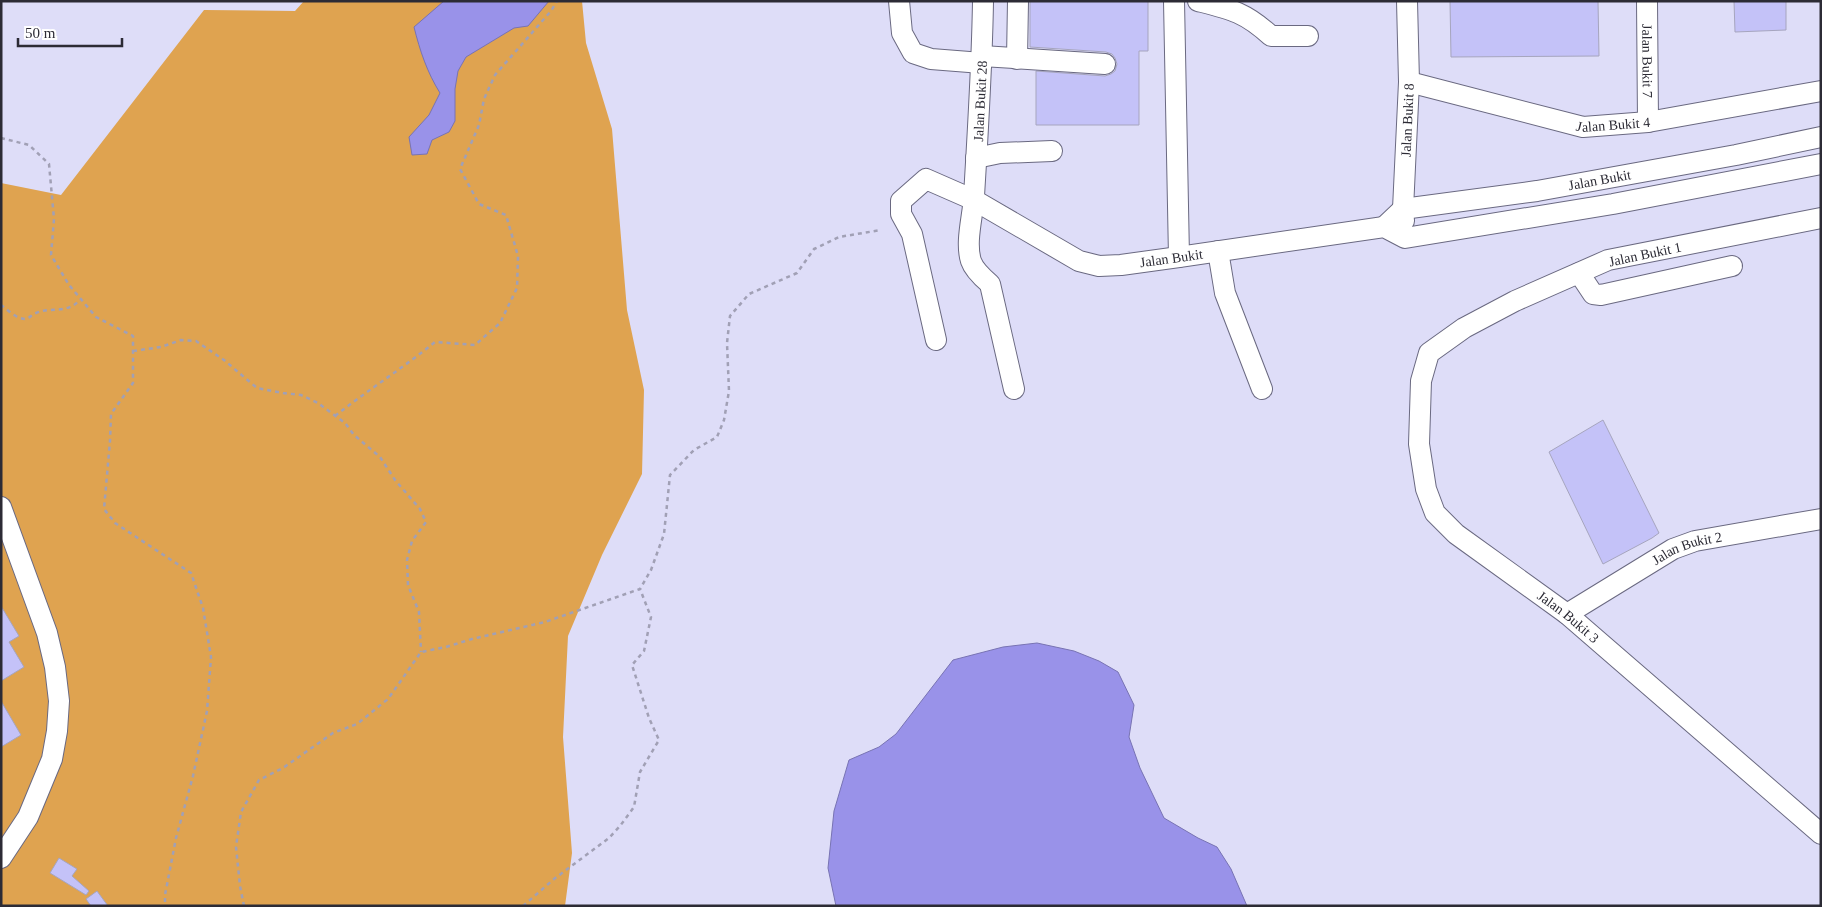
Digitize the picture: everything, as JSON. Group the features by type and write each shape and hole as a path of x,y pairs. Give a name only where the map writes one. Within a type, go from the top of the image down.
{"street":[{"path":"899,1 902,33 913,52 931,59 982,60 1017,58 1105,64"},
{"name":"Jalan Bukit 28","path":"983,1 982,60 974,200 968,243 971,262 980,276 990,284 1014,389"},
{"path":"1017,58 1018,1"},
{"path":"1174,1 1179,257"},
{"path":"1198,1 1235,10 1257,23 1271,36 1308,36"},
{"name":"Jalan Bukit 8","path":"1405,238 1403,209 1409,82 1407,1"},
{"name":"Jalan Bukit 7","path":"1647,1 1648,122"},
{"name":"Jalan Bukit 4","path":"1409,82 1583,127 1648,122 1821,91"},
{"name":"Jalan Bukit","path":"1403,209 1537,191 1736,155 1821,137"},
{"path":"976,158 1000,153 1052,152"},
{"name":"Jalan Bukit","path":"1405,238 1613,204 1821,164"},
{"name":"Jalan Bukit","path":"936,340 912,234 901,214 901,201 926,179 974,200 1079,262 1099,266 1218,252 1384,227"},
{"path":"1403,209 1384,227 1405,238"},
{"name":"Jalan Bukit 1","path":"1429,353 1464,328 1515,301 1608,260 1821,218"},
{"path":"1218,252 1225,293 1262,389"},
{"path":"1579,272 1592,294 1601,295 1732,266"},
{"name":"Jalan Bukit 3","path":"1429,353 1421,381 1419,444 1426,489 1435,513 1456,534 1567,614 1821,834"},
{"path":"1,507 47,633 55,667 59,702 57,731 52,759 28,817 1,858"},
{"name":"Jalan Bukit 2","path":"1567,614 1673,549 1695,540 1821,519"}],"path":[{"path":"335,416 369,390 410,363 435,342 475,344 500,323 517,288 518,256 506,215 479,204 460,170 479,125 484,98 495,75 558,1"},
{"path":"1,138 29,145 49,164 54,219 51,255 69,285 96,317 133,336 133,384 110,414 110,441 104,510 115,523 191,573 204,608 211,657 207,712 193,776 176,838 165,895 165,906"},
{"path":"421,652 545,622 640,589 651,570 664,534 670,475 694,450 717,437 724,420 729,391 727,343 730,316 750,294 797,273 814,249 839,237 881,230"},
{"path":"1,305 16,316 25,319 42,312 67,309 74,306 81,299"},
{"path":"133,351 160,347 181,340 196,341 224,360 257,388 301,395 318,403 345,423 354,435 380,457 420,509 426,522 412,541 407,560 408,585 419,612 421,652 388,699 357,724 333,733 283,768 259,780 241,812 236,847 244,906"},
{"path":"524,906 554,879 609,838 620,826 634,807 640,772 659,740 649,718 632,666 644,652 651,617 640,589"}],"shaded area":[{"path":"304,1 582,1 586,43 612,129 627,310 644,390 642,474 602,555 568,636 563,737 572,853 565,906 1,906 1,183 61,195 204,10 295,11"},
{"path":"444,1 549,1 528,26 514,28 466,57 458,71 455,89 455,121 449,132 432,140 427,154 412,155 409,137 429,115 440,93 424,61 414,27"},
{"path":"1037,643 1074,651 1099,661 1118,672 1134,705 1129,737 1140,768 1164,818 1217,847 1231,869 1247,906 836,906 828,868 834,811 849,760 879,747 896,734 953,660 1003,647"}],"building":[{"path":"1030,1 1148,1 1148,51 1139,51 1139,125 1036,125 1036,71 1105,76 1115,71 1117,64 1112,54 1106,52 1030,47"},
{"path":"1450,1 1598,1 1599,56 1451,57"},
{"path":"1734,1 1786,1 1786,30 1735,32"},
{"path":"1603,420 1659,533 1603,564 1549,452"},
{"path":"1,606 19,636 9,642 24,667 1,681"},
{"path":"1,701 21,735 1,747"},
{"path":"59,858 77,869 72,876 89,891 86,895 50,873"},
{"path":"97,891 108,906 91,906 86,899"}]}
